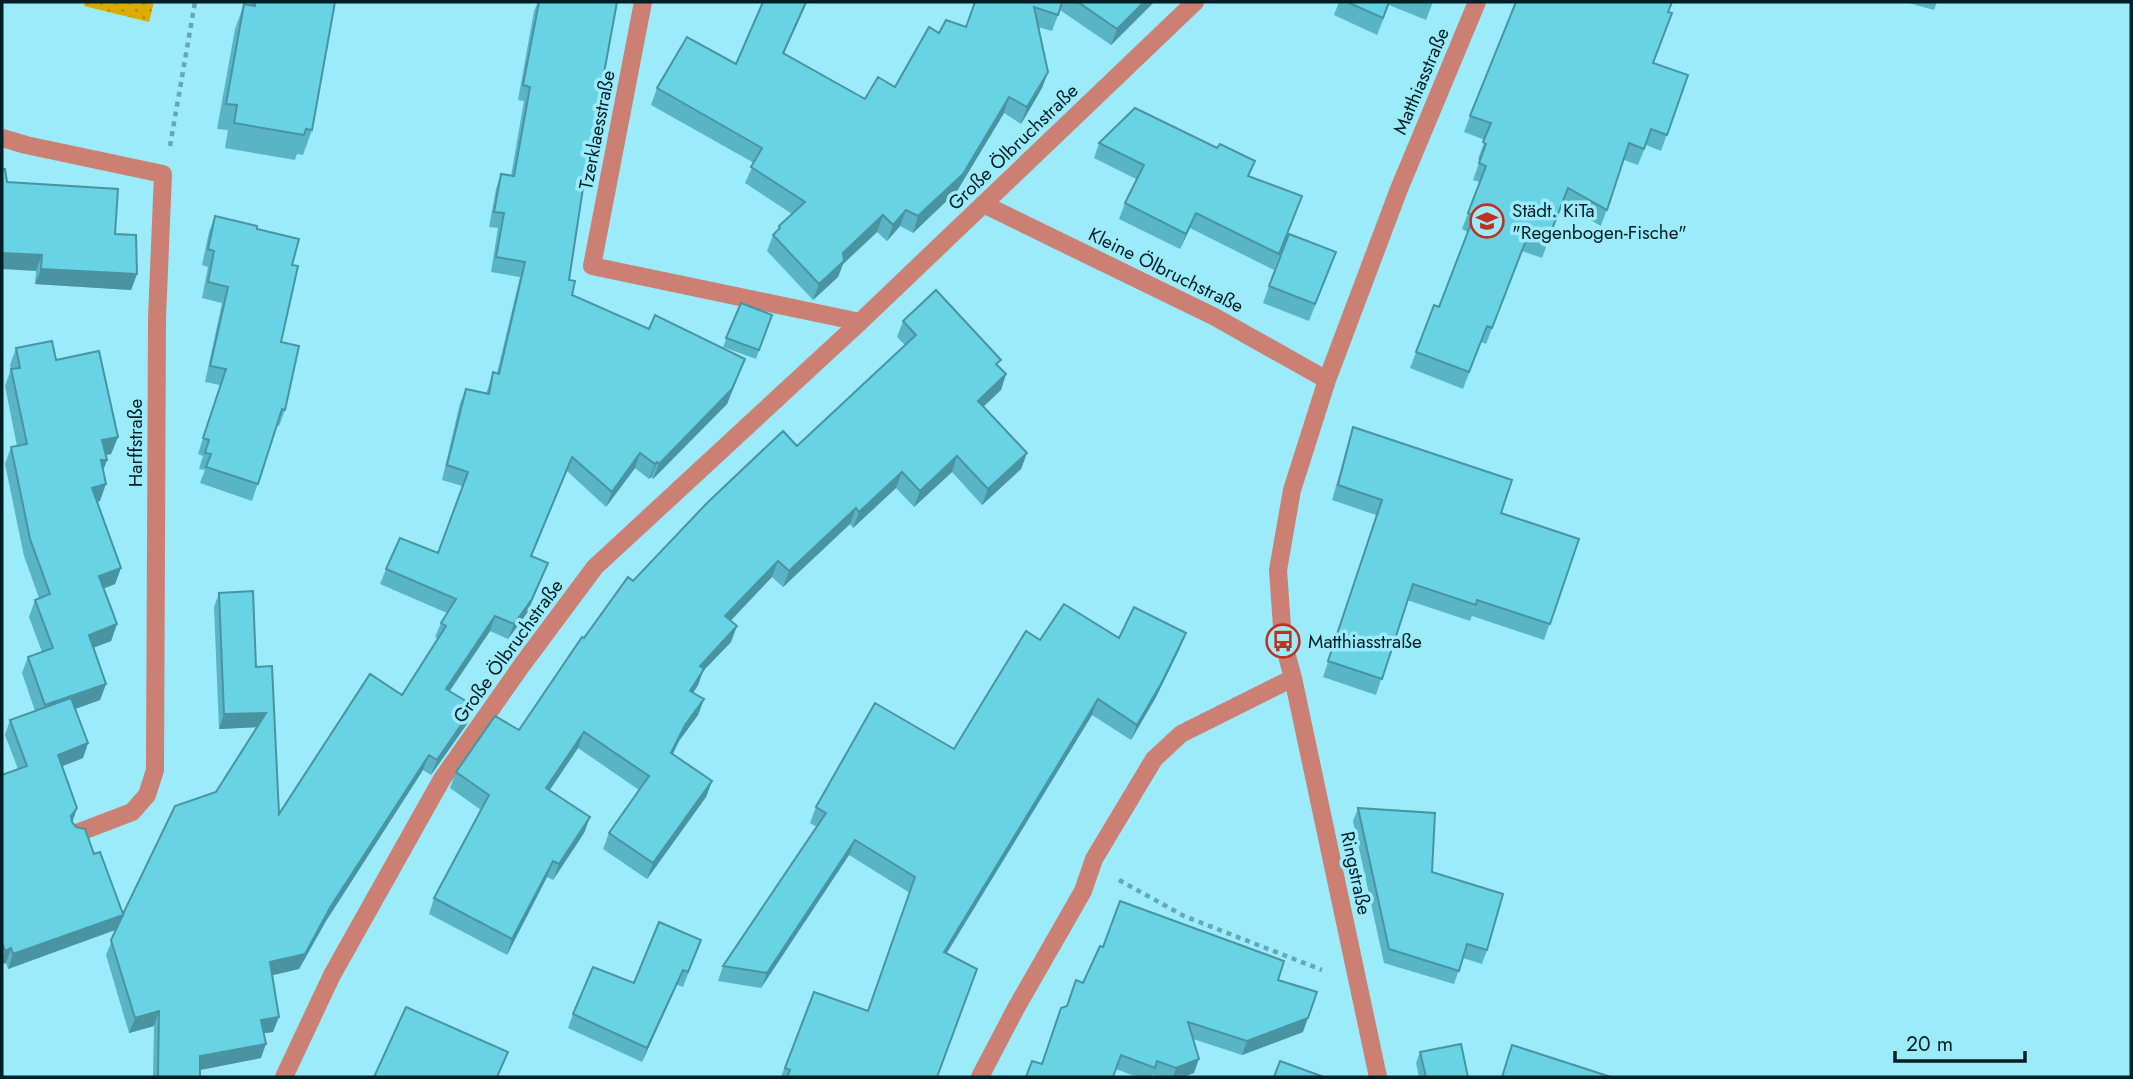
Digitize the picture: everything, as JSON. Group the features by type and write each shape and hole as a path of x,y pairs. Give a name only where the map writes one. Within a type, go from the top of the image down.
{"street":[{"name":"Tzerklaesstraße","path":"643,2 592,266 860,322"},
{"name":"Große Ölbruchstraße","path":"284,1077 332,975 442,779 522,665 596,567 860,322 1195,2"},
{"name":"Matthiasstraße","path":"1293,678 1283,641 1278,570 1292,490 1326,380 1399,189 1477,2"},
{"path":"2,138 163,174"},
{"name":"Harffstraße","path":"77,833 132,812 147,795 155,770 157,318 163,174"},
{"name":"Kleine Ölbruchstraße","path":"983,204 1215,317 1326,380"},
{"path":"980,1077 1083,891 1094,859 1154,759 1181,734 1293,678"},
{"name":"Ringstraße","path":"1293,678 1378,1077"}],"path":[{"path":"163,174 172,138 195,2"},
{"path":"1094,859 1117,879 1184,916 1358,983"}],"shaded area":[{"path":"85,2 154,2 149,22 84,6"}],"building":[{"path":"255,2 335,2 312,130 306,129 304,135 234,123 237,105 226,104 244,4 255,6"},
{"path":"539,2 617,2 583,188 569,280 575,281 572,295 649,329 655,315 745,359 732,389 659,464 640,453 612,492 572,457 531,556 548,563 532,599 514,624 495,616 446,689 474,706 437,760 429,755 331,906 305,954 270,962 279,1017 261,1020 266,1044 200,1056 200,1077 158,1077 159,1011 135,1018 111,940 123,915 13,954 11,948 5,951 2,942 2,775 27,766 10,720 71,698 88,743 58,755 77,808 71,816 72,822 76,827 85,829 94,854 100,852 123,914 175,806 216,792 266,713 224,714 219,593 253,591 256,667 272,666 279,814 370,674 402,695 446,626 441,623 456,599 386,569 400,538 438,553 468,472 447,465 466,389 489,394 493,372 499,374 525,262 496,257 504,213 494,212 501,174 514,176 530,87 523,85"},
{"path":"763,2 806,2 783,53 865,99 878,77 895,87 929,27 939,33 946,20 966,27 975,2 1062,2 1058,15 1034,7 1048,72 1027,107 1009,97 963,174 918,216 906,210 893,225 883,215 843,253 844,261 819,284 773,235 805,202 751,167 762,148 657,88 687,37 736,64"},
{"path":"1078,2 1144,2 1117,29"},
{"path":"1347,2 1389,2 1383,18"},
{"path":"1516,2 1672,2 1668,12 1672,13 1653,63 1688,75 1667,135 1651,129 1644,149 1629,143 1607,210 1568,188 1547,242 1528,235 1492,328 1487,326 1469,372 1416,352 1434,305 1439,307 1474,216 1468,213 1486,166 1479,163 1486,144 1483,142 1491,123 1470,116"},
{"path":"1135,108 1217,148 1220,144 1255,161 1248,176 1302,196 1279,254 1196,213 1186,234 1125,203 1144,165 1099,143"},
{"path":"2,169 5,169 7,182 118,189 115,234 136,235 137,274 41,269 42,255 2,253"},
{"path":"215,216 299,239 292,265 298,266 281,342 299,346 285,410 282,409 258,484 206,467 211,454 205,453 209,440 203,438 226,369 210,366 228,287 208,282 214,251 208,249"},
{"path":"1289,234 1336,252 1315,304 1269,286"},
{"path":"936,290 1001,360 996,364 1006,374 978,401 1027,453 988,489 957,456 920,491 902,472 859,512 856,508 789,571 778,561 725,616 737,626 700,666 704,669 690,691 704,699 685,725 671,753 712,781 653,863 609,833 649,776 584,732 546,788 590,817 559,864 553,861 512,939 434,898 489,795 456,772 495,716 519,730 582,637 584,638 628,577 633,581 707,503 783,431 797,446 916,335 903,321"},
{"path":"741,303 772,315 759,350 726,338"},
{"path":"52,341 56,360 99,351 118,437 102,440 107,460 101,460 106,484 92,488 121,568 99,576 117,624 89,635 106,684 45,705 28,657 53,648 35,600 50,594 30,539 11,447 27,444 11,369 20,368 16,348"},
{"path":"1353,427 1512,480 1501,513 1579,539 1550,624 1477,600 1476,605 1413,584 1382,679 1328,661 1382,500 1338,485"},
{"path":"1064,604 1119,638 1134,607 1186,633 1137,725 1098,699 944,952 977,969 937,1077 787,1077 790,1070 785,1068 814,992 868,1011 915,877 855,840 767,973 723,966 826,813 816,807 875,703 954,749 1026,631 1040,640"},
{"path":"1358,808 1435,813 1432,872 1503,894 1487,950 1467,944 1459,971 1389,949"},
{"path":"1120,901 1284,961 1278,980 1317,992 1308,1018 1247,1041 1188,1022 1199,1059 1176,1068 1157,1061 1155,1068 1121,1055 1113,1077 1026,1077 1032,1061 1042,1064 1061,1008 1067,1006 1076,980 1083,983 1100,946 1103,947"},
{"path":"659,922 701,940 688,972 683,970 647,1048 573,1014 593,967 634,983"},
{"path":"406,1007 508,1052 497,1077 374,1077"},
{"path":"1461,1044 1468,1077 1426,1077 1420,1052"},
{"path":"1512,1045 1611,1077 1502,1077"},
{"path":"1280,1061 1321,1076 1274,1077"}],"place":[{"name":"Städt. KiTa \"Regenbogen-Fische\"","path":"1487,221"},
{"name":"Matthiasstraße","path":"1283,641"}]}
